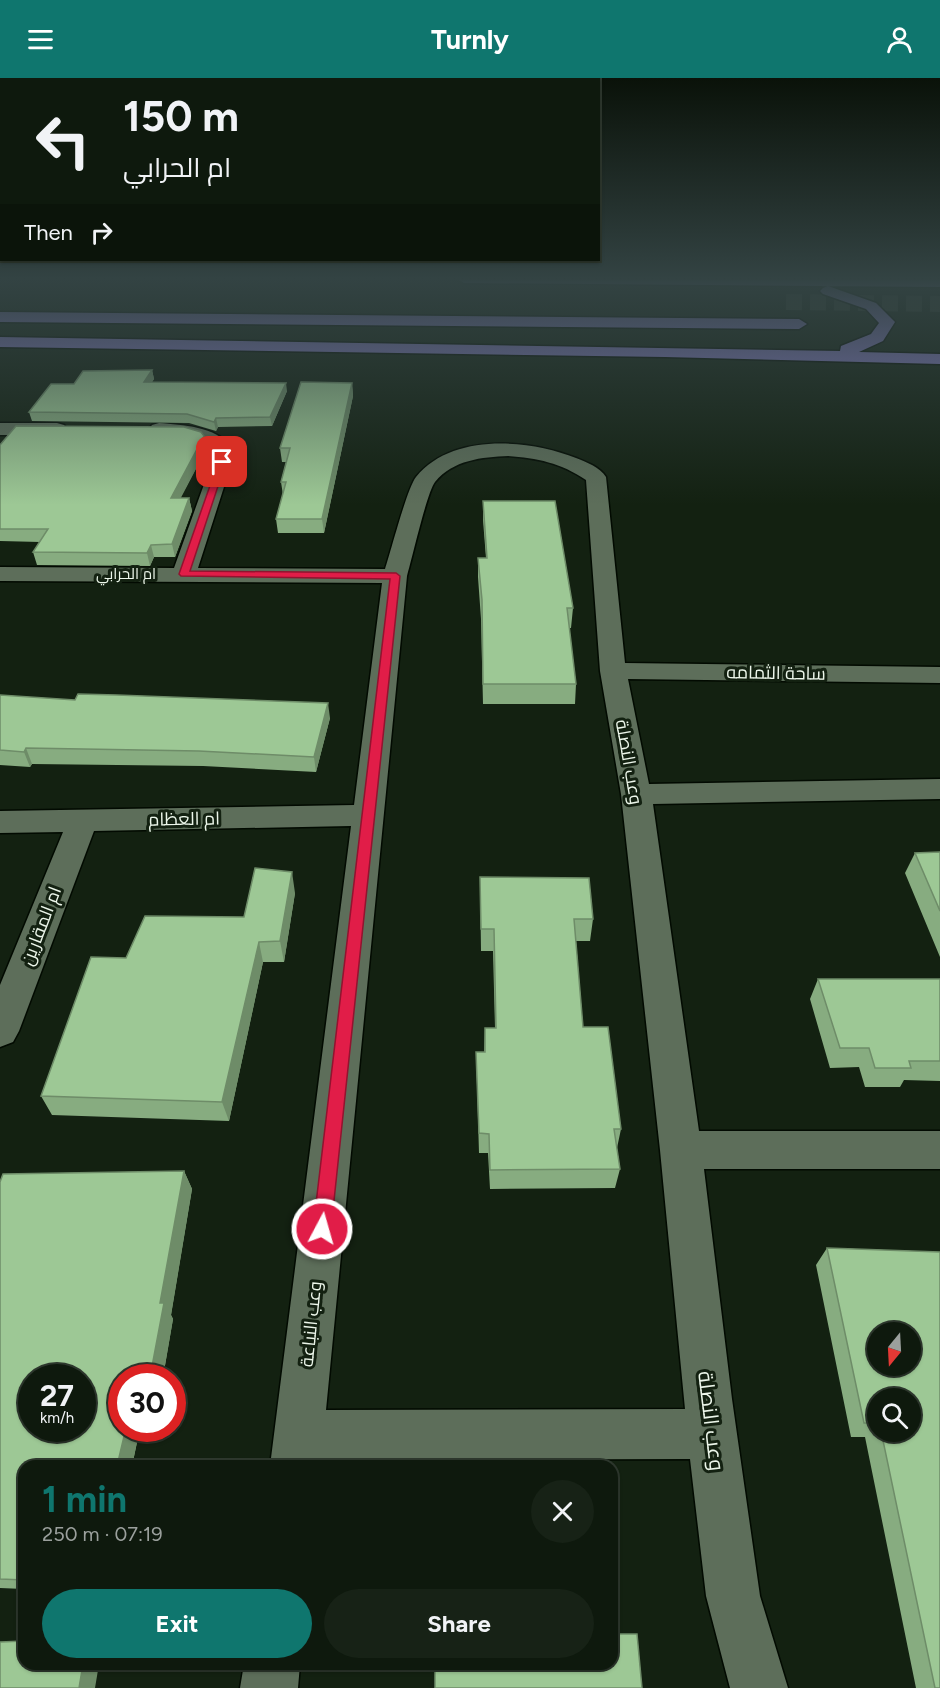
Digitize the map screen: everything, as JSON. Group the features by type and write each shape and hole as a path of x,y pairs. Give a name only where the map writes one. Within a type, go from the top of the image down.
{"highway":[{"path":"749,354 940,359"}],"street":[{"path":"0,429 80,429"},
{"path":"138,429 189,431 212,438 221,447 222,462 184,574"},
{"name":"وعب النباعة","path":"297,1450 396,576 424,481 432,469 459,456 497,451"},
{"name":"وعب النصلة","path":"497,451 556,455 584,467 596,477 613,671 636,794 681,1150 712,1434 734,1596 759,1688"},
{"name":"ام الحرابي","path":"0,574 396,576"},
{"name":"ساحة الثمامه","path":"613,671 940,675"},
{"path":"636,794 940,789"},
{"name":"ام العظام","path":"0,822 368,815"},
{"name":"ام المقارين","path":"0,1030 82,822"},
{"path":"681,1150 940,1150"},
{"path":"297,1450 712,1434"},
{"path":"269,1688 271,1670"}],"building":[{"path":"152,370 144,382 286,383 270,417 216,418 214,422 187,414 29,412 51,384 74,384 83,371"},
{"path":"301,382 352,383 322,519 276,519 286,482 281,482 290,448 280,448"},
{"path":"16,426 184,427 201,432 204,436 171,498 189,498 172,544 151,545 147,553 33,552 48,529 0,529 0,445"},
{"path":"483,501 555,501 573,608 567,608 576,684 483,684 482,600 478,558 487,558"},
{"path":"78,694 328,703 314,757 199,751 26,748 24,752 0,750 0,695 75,700"},
{"path":"940,852 940,911 915,853"},
{"path":"255,868 292,872 280,941 259,942 222,1102 41,1096 91,957 126,958 145,916 244,917"},
{"path":"480,877 589,878 593,919 574,919 583,1027 608,1027 621,1129 614,1129 620,1169 490,1170 489,1134 479,1133 476,1052 485,1052 485,1028 496,1028 494,929 481,929"},
{"path":"818,979 940,979 940,1061 909,1061 911,1068 875,1068 869,1048 840,1048"},
{"path":"184,1171 160,1303 164,1303 152,1364 108,1364 108,1442 123,1442 118,1460 18,1460 18,1580 0,1579 0,1182 3,1174"},
{"path":"827,1248 940,1252 940,1688 935,1688 883,1442 921,1442 921,1388 867,1388 867,1423 864,1423"},
{"path":"618,1634 637,1634 642,1688 435,1688 435,1670 618,1670"},
{"path":"18,1641 18,1670 82,1670 79,1688 0,1688 0,1642"}],"route":[{"path":"222,462 184,574 396,576 322,1229"}]}
